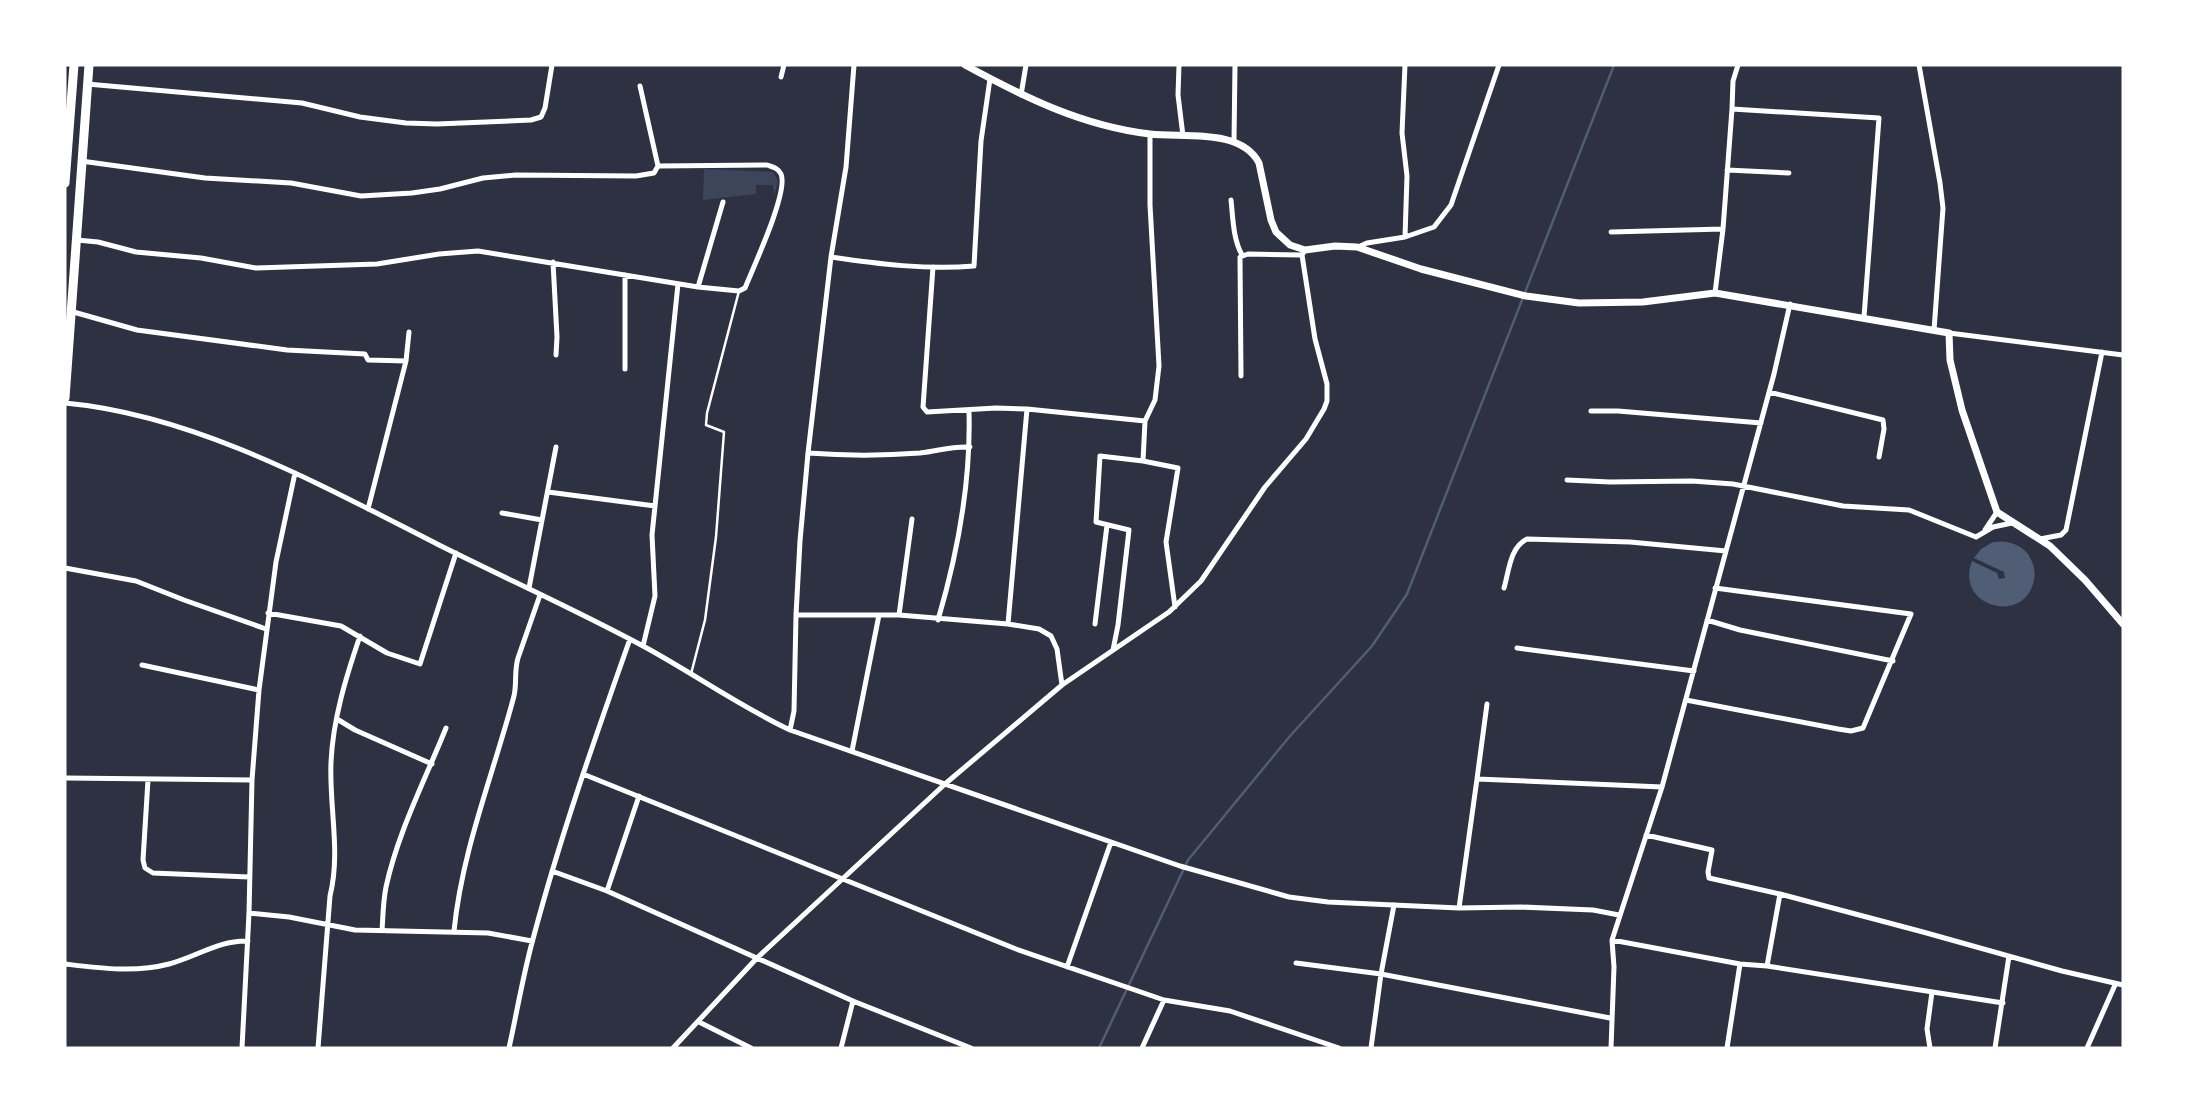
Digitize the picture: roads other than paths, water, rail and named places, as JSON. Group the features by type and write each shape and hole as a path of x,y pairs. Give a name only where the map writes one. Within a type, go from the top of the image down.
{"highway":[{"path":"65,183 74,65"},
{"path":"65,398 89,65"}],"street":[{"path":"87,84 302,103 360,117 437,124 531,120 541,117 552,65"},
{"path":"781,77 784,65"},
{"path":"790,730 794,711 800,541 808,453 831,257 846,167 854,65"},
{"path":"965,65 1021,95 1075,118 1150,134 1234,141 1249,149 1259,163 1276,232 1290,245 1303,252"},
{"path":"1021,95 1026,65"},
{"path":"1179,65 1178,94 1183,136"},
{"path":"1234,141 1235,65"},
{"path":"1405,65 1402,133 1407,176 1405,237"},
{"path":"1357,247 1434,228 1451,205 1499,65"},
{"path":"1715,293 1723,229 1733,81 1738,65"},
{"path":"1919,65 1943,208 1934,330"},
{"path":"831,257 883,264 974,266 981,141 990,79"},
{"path":"81,160 205,178 292,183 361,195 412,193 484,178 516,175 636,176 654,173 658,166 640,86"},
{"path":"1732,109 1880,118 1864,317"},
{"path":"1143,461 1145,421 1155,400 1159,366 1150,205 1150,134"},
{"path":"75,239 136,252 201,258 256,268 377,264 478,251 698,287 739,291 745,288 783,186 778,170 767,166 658,166"},
{"path":"1727,170 1788,173"},
{"path":"1231,200 1237,247 1242,255"},
{"path":"698,287 723,202"},
{"path":"1611,232 1723,229"},
{"path":"1242,255 1303,252 1335,246 1357,247 1421,270 1526,296 1579,303 1614,304 1715,293 1934,330 2123,355"},
{"path":"673,1048 757,958 945,784 1062,685 1175,607 1201,581 1265,488 1306,439 1327,401 1327,384 1315,339 1303,252"},
{"path":"1241,376 1239,261 1242,255"},
{"path":"553,262 556,355"},
{"path":"933,267 923,407 927,412 1027,409 1145,421"},
{"path":"625,275 625,369"},
{"path":"643,646 654,596 652,535 678,284"},
{"path":"1611,1048 1614,967 1612,940 1662,787 1761,423 1790,304"},
{"path":"70,311 136,330 287,350 365,354 368,360 406,361"},
{"path":"368,509 406,361 409,332"},
{"path":"1949,332 1950,360 1962,410 1997,512 2040,539 2085,580 2123,624"},
{"path":"2040,539 2061,536 2066,530 2102,352"},
{"path":"1769,392 1883,420 1879,457"},
{"path":"65,403 97,406 184,429 295,473 630,639 761,717 790,730 1180,866 1311,901 1459,908 1593,910 1619,915"},
{"path":"1008,624 1027,409"},
{"path":"938,620 966,493 970,447 968,411"},
{"path":"1591,411 1761,423"},
{"path":"808,453 862,457 923,452 952,446 970,447"},
{"path":"529,589 555,447"},
{"path":"1113,650 1129,530 1096,523 1100,456 1178,468 1166,542 1175,607"},
{"path":"242,1048 252,780 259,690 276,562 295,473"},
{"path":"1567,480 1692,481 1742,486 1843,506 1909,510 1976,537 1993,527 2015,524"},
{"path":"548,492 655,506"},
{"path":"1983,533 1997,512"},
{"path":"502,513 542,520"},
{"path":"899,615 912,519"},
{"path":"1095,624 1107,525"},
{"path":"1504,587 1515,548 1527,539 1630,542 1726,551"},
{"path":"268,613 341,626 387,653 420,664 456,553"},
{"path":"65,568 136,581 266,629"},
{"path":"1686,700 1838,730 1858,730 1863,728 1911,614 1715,588"},
{"path":"454,931 457,897 464,866 514,696 518,658 540,595"},
{"path":"796,615 899,615 1039,629 1051,636 1057,649 1062,685"},
{"path":"852,751 878,615"},
{"path":"1707,620 1740,631 1893,661"},
{"path":"318,1048 330,896 335,874 331,762 345,680 360,636"},
{"path":"509,1048 532,942 552,871 630,639"},
{"path":"1517,648 1693,671"},
{"path":"142,665 259,690"},
{"path":"1459,908 1487,704"},
{"path":"337,719 355,730 432,764"},
{"path":"382,931 390,875 446,728"},
{"path":"583,774 932,916 1067,967 1164,1000 1230,1011 1339,1048"},
{"path":"65,778 252,780"},
{"path":"1477,779 1662,787"},
{"path":"148,780 143,860 145,868 153,873 249,877"},
{"path":"607,891 639,796"},
{"path":"1646,835 1712,850 1709,878 1780,894 2123,985"},
{"path":"1067,967 1111,842"},
{"path":"552,871 607,891 853,1001 971,1048"},
{"path":"1767,966 1780,894"},
{"path":"1371,1048 1394,905"},
{"path":"249,913 289,917 355,930 454,931 497,934 532,942"},
{"path":"65,964 103,968 154,967 171,964 233,940 248,941"},
{"path":"1612,940 1740,964 2003,1003"},
{"path":"1995,1048 2009,956"},
{"path":"1296,963 1381,974 1611,1018"},
{"path":"1727,1048 1740,964"},
{"path":"2087,1048 2115,985"},
{"path":"1930,1048 1927,1029 1933,992"},
{"path":"1142,1048 1164,1000"},
{"path":"841,1048 853,1001"},
{"path":"699,1022 751,1048"}],"lane":[{"path":"691,674 705,620 716,537 724,432 706,425 707,413 739,291"}],"waterway":[{"path":"1099,1048 1188,860 1290,736 1372,646 1407,594 1614,65"}]}
